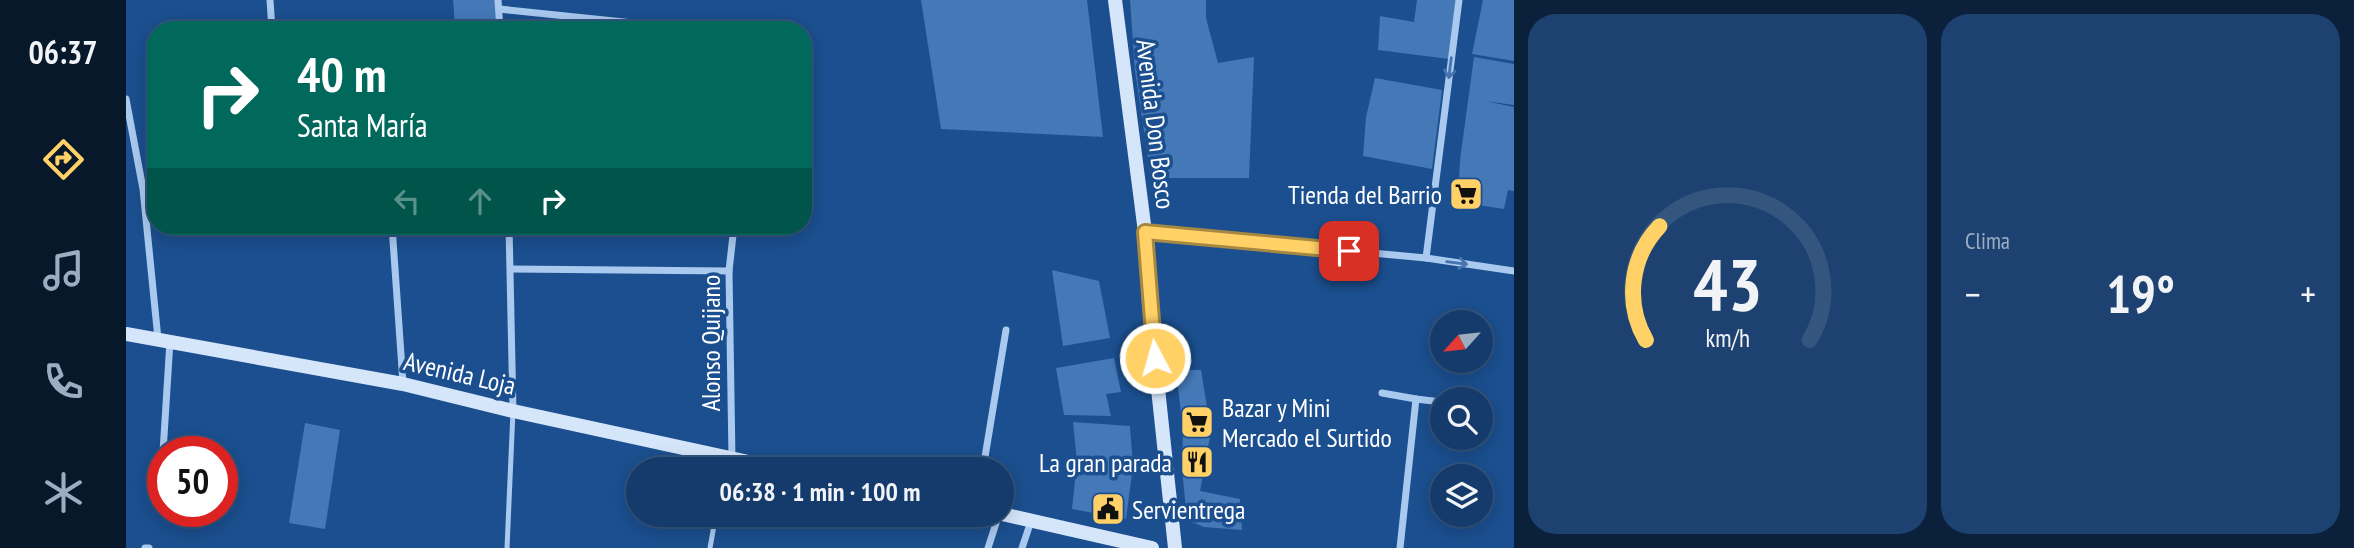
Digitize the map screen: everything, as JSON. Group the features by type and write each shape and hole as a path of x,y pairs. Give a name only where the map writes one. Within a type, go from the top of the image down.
{"main road":[{"name":"Avenida Don Bosco","path":"1115,0 1145,232 1149,304 1175,548"},
{"name":"Avenida Loja","path":"126,334 403,384 703,457"},
{"path":"1014,517 1152,548"}],"street":[{"path":"270,0 271,21"},
{"path":"498,0 500,21"},
{"path":"1426,258 1459,0"},
{"path":"499,9 614,21"},
{"path":"126,99 147,218"},
{"path":"1145,232 1426,258 1514,271"},
{"path":"149,235 164,340 163,436"},
{"path":"393,235 403,384"},
{"path":"509,235 513,411"},
{"name":"Alonso Quijano","path":"724,457 729,271 733,235"},
{"path":"511,269 729,271"},
{"path":"985,457 1006,330"},
{"path":"1382,393 1430,401"},
{"path":"1401,548 1416,400"},
{"path":"1022,548 1031,521"},
{"path":"988,548 996,527"}],"lane":[{"path":"507,548 513,411"},
{"path":"710,548 714,527"}],"building":[{"path":"453,0 496,0 496,21 455,21"},
{"path":"921,0 1087,0 1103,137 941,129"},
{"path":"1130,0 1206,0 1206,18 1218,63 1254,57 1249,178 1151,178 1135,71"},
{"path":"1417,0 1456,0 1449,59 1378,50 1380,16 1414,22"},
{"path":"1483,0 1514,0 1514,61 1472,54"},
{"path":"1474,57 1514,64 1514,105 1485,101 1514,107 1514,191 1508,190 1504,209 1458,202 1460,160"},
{"path":"1375,78 1442,90 1432,169 1363,156 1366,117"},
{"path":"1052,270 1099,281 1110,338 1063,346"},
{"path":"1114,358 1121,392 1106,394 1111,416 1064,415 1056,368"},
{"path":"1176,370 1201,370 1211,432 1200,491 1240,499 1242,530 1204,527 1187,520 1182,469 1183,430"},
{"path":"1073,422 1130,426 1133,466 1126,519 1072,509 1077,462"},
{"path":"305,423 340,430 325,529 289,523"}],"place":[{"name":"Tienda del Barrio","path":"1466,194"},
{"name":"Bazar y Mini Mercado el Surtido","path":"1197,422"},
{"name":"La gran parada","path":"1197,462"},
{"name":"Servientrega","path":"1108,509"}],"route":[{"path":"1155,358 1145,232 1349,251"}]}
